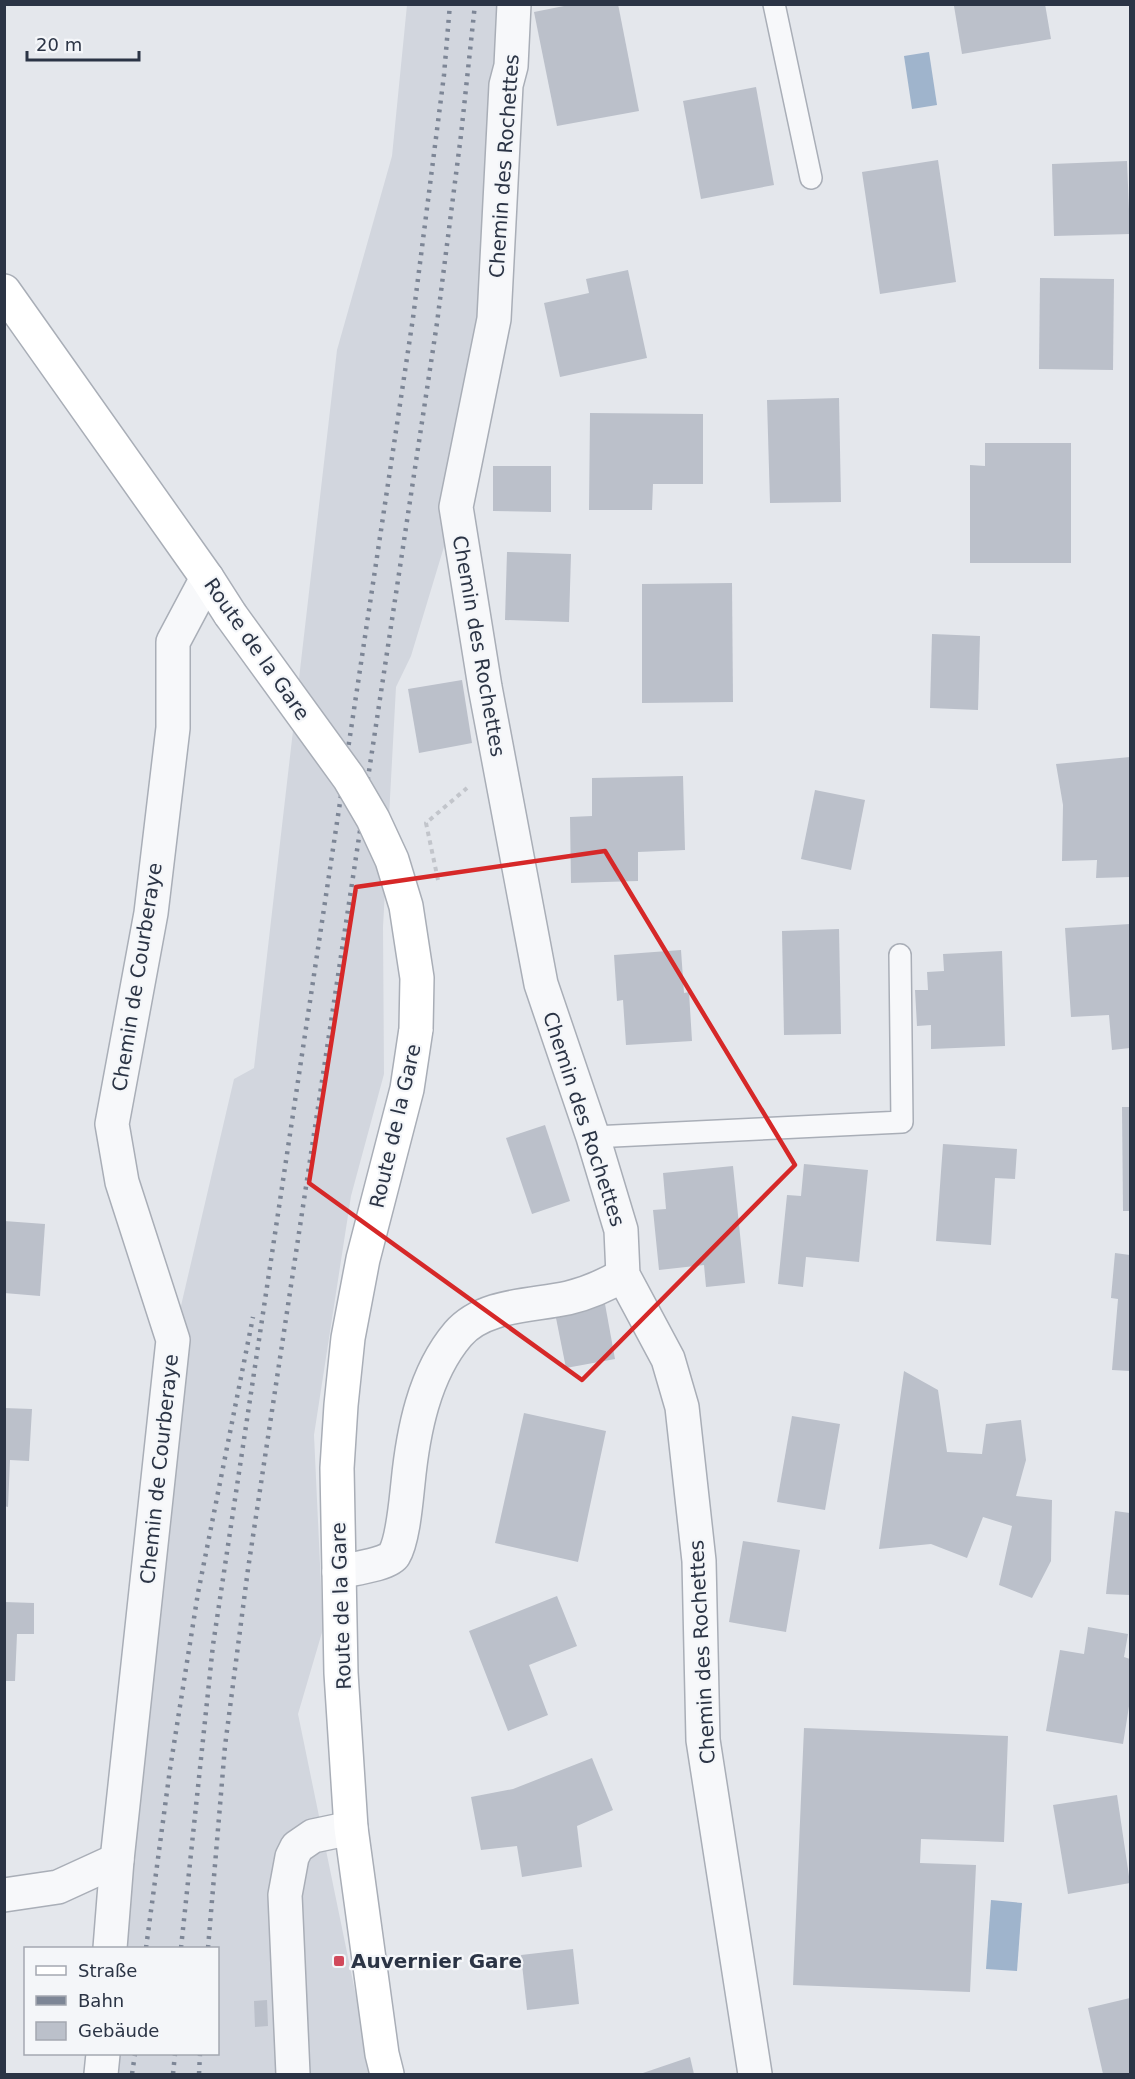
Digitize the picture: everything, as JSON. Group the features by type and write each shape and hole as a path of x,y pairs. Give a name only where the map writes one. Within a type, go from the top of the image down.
{"main road":[{"name":"Route de la Gare","path":"4,291 230,614 349,778 373,819 392,860 406,906 417,978 416,1029 407,1089 363,1259 348,1338 340,1405 337,1468 341,1673 351,1828 382,2055 387,2074"}],"street":[{"name":"Chemin des Rochettes","path":"514,4 511,66 506,85 494,319 456,507 499,760 541,984 593,1137 621,1230 623,1275 668,1359 682,1407 699,1561 703,1740 755,2074"},
{"name":"Chemin de Courberaye","path":"110,1947 117,1860 173,1340 122,1182 112,1124 151,913 173,728 173,642 207,578"},
{"path":"339,1572 386,1562 394,1555 404,1519 411,1457 420,1414 443,1355 460,1333 475,1319 495,1311 570,1298 601,1288 623,1275"},
{"path":"292,2074 285,1895 292,1857 297,1847 314,1836 351,1828"},
{"path":"4,1895 58,1887 117,1860"},
{"path":"101,2074 103,2055"}],"lane":[{"path":"774,4 811,178"},
{"path":"593,1137 902,1122 900,955"}],"path":[{"path":"439,884 426,823 499,760"}],"highlighted area":[{"path":"605,851 795,1165 582,1380 309,1183 356,887"}],"shaded area":[{"path":"407,5 514,5 456,507 411,656 396,687 383,927 384,1074 351,1196 314,1435 323,1629 298,1714 372,2074 101,2074 103,2055 219,2055 219,1947 110,1947 173,1340 234,1079 254,1068 337,350 392,156"}],"water":[{"path":"929,52 937,105 912,109 904,56"},
{"path":"991,1900 1022,1903 1017,1971 986,1969"}],"building":[{"path":"574,4 618,4 639,111 557,126 534,12"},
{"path":"1045,4 1051,39 962,54 954,6"},
{"path":"756,87 774,185 701,199 683,101"},
{"path":"938,160 956,282 880,294 862,172"},
{"path":"1127,161 1130,234 1054,236 1052,164"},
{"path":"628,270 647,358 560,377 544,303 589,293 586,279"},
{"path":"1040,278 1114,279 1113,370 1039,369"},
{"path":"839,398 841,502 770,503 767,400"},
{"path":"590,413 703,414 703,484 653,484 652,510 589,510"},
{"path":"985,443 1071,443 1071,563 970,563 970,465 985,466"},
{"path":"493,466 551,466 551,512 493,511"},
{"path":"507,552 571,554 569,622 505,620"},
{"path":"732,583 733,702 642,703 642,584"},
{"path":"932,634 980,636 978,710 930,708"},
{"path":"462,680 472,743 419,753 408,689"},
{"path":"1130,757 1130,877 1096,878 1097,860 1062,861 1063,805 1056,764"},
{"path":"683,776 685,850 638,852 638,881 571,883 570,817 592,816 592,778"},
{"path":"815,790 865,800 851,870 801,859"},
{"path":"1130,924 1130,1048 1112,1050 1109,1015 1071,1017 1065,928"},
{"path":"839,929 841,1034 784,1035 782,931"},
{"path":"681,950 684,993 689,992 692,1041 626,1045 623,1000 617,1001 614,955"},
{"path":"1002,951 1005,1046 931,1049 931,1025 917,1026 915,990 928,990 927,972 944,971 943,954"},
{"path":"1122,1107 1130,1107 1130,1211 1123,1211"},
{"path":"545,1125 570,1201 532,1214 506,1138"},
{"path":"943,1144 1017,1149 1015,1179 995,1178 991,1245 936,1241"},
{"path":"804,1164 868,1170 859,1262 806,1257 803,1287 778,1284 787,1195 801,1196"},
{"path":"733,1166 745,1283 706,1287 704,1265 659,1270 653,1210 666,1209 663,1173"},
{"path":"4,1221 45,1224 40,1296 4,1293"},
{"path":"1115,1253 1130,1255 1130,1371 1112,1370 1118,1299 1111,1298"},
{"path":"605,1304 615,1359 566,1368 555,1313"},
{"path":"904,1371 938,1390 947,1452 982,1454 986,1424 1021,1420 1026,1460 1016,1496 1052,1500 1051,1561 1032,1598 999,1585 1012,1526 983,1517 967,1558 931,1544 879,1549"},
{"path":"4,1408 32,1409 29,1461 10,1460 8,1507 4,1506"},
{"path":"524,1413 606,1431 578,1562 495,1543"},
{"path":"792,1416 840,1424 825,1510 777,1502"},
{"path":"1115,1511 1130,1513 1130,1595 1106,1594"},
{"path":"743,1541 800,1550 786,1632 729,1622"},
{"path":"557,1596 577,1646 529,1665 548,1715 508,1731 469,1631"},
{"path":"4,1602 34,1603 34,1634 17,1634 15,1681 4,1681"},
{"path":"1088,1627 1128,1634 1124,1657 1130,1659 1130,1700 1123,1744 1046,1731 1060,1650 1084,1654"},
{"path":"804,1728 1008,1736 1004,1842 921,1839 920,1863 976,1865 970,1992 793,1985"},
{"path":"592,1758 613,1810 577,1826 582,1867 522,1877 517,1846 481,1850 471,1797 513,1789"},
{"path":"1117,1795 1130,1883 1068,1894 1053,1805"},
{"path":"573,1949 579,2004 527,2010 521,1955"},
{"path":"1130,1998 1130,2074 1103,2074 1088,2008"},
{"path":"267,2000 268,2026 255,2027 254,2001"},
{"path":"690,2057 694,2074 640,2074"}],"railway":[{"path":"181,1947 213,1645 413,318 444,75 450,4"},
{"path":"208,1947 225,1746 248,1569 437,323 475,4"},
{"path":"146,1947 170,1769 198,1593 253,1317"},
{"path":"132,2074 135,2055"},
{"path":"173,2074 175,2055"},
{"path":"199,2074 200,2055"}],"place":[{"name":"Auvernier Gare","path":"339,1961"}]}
